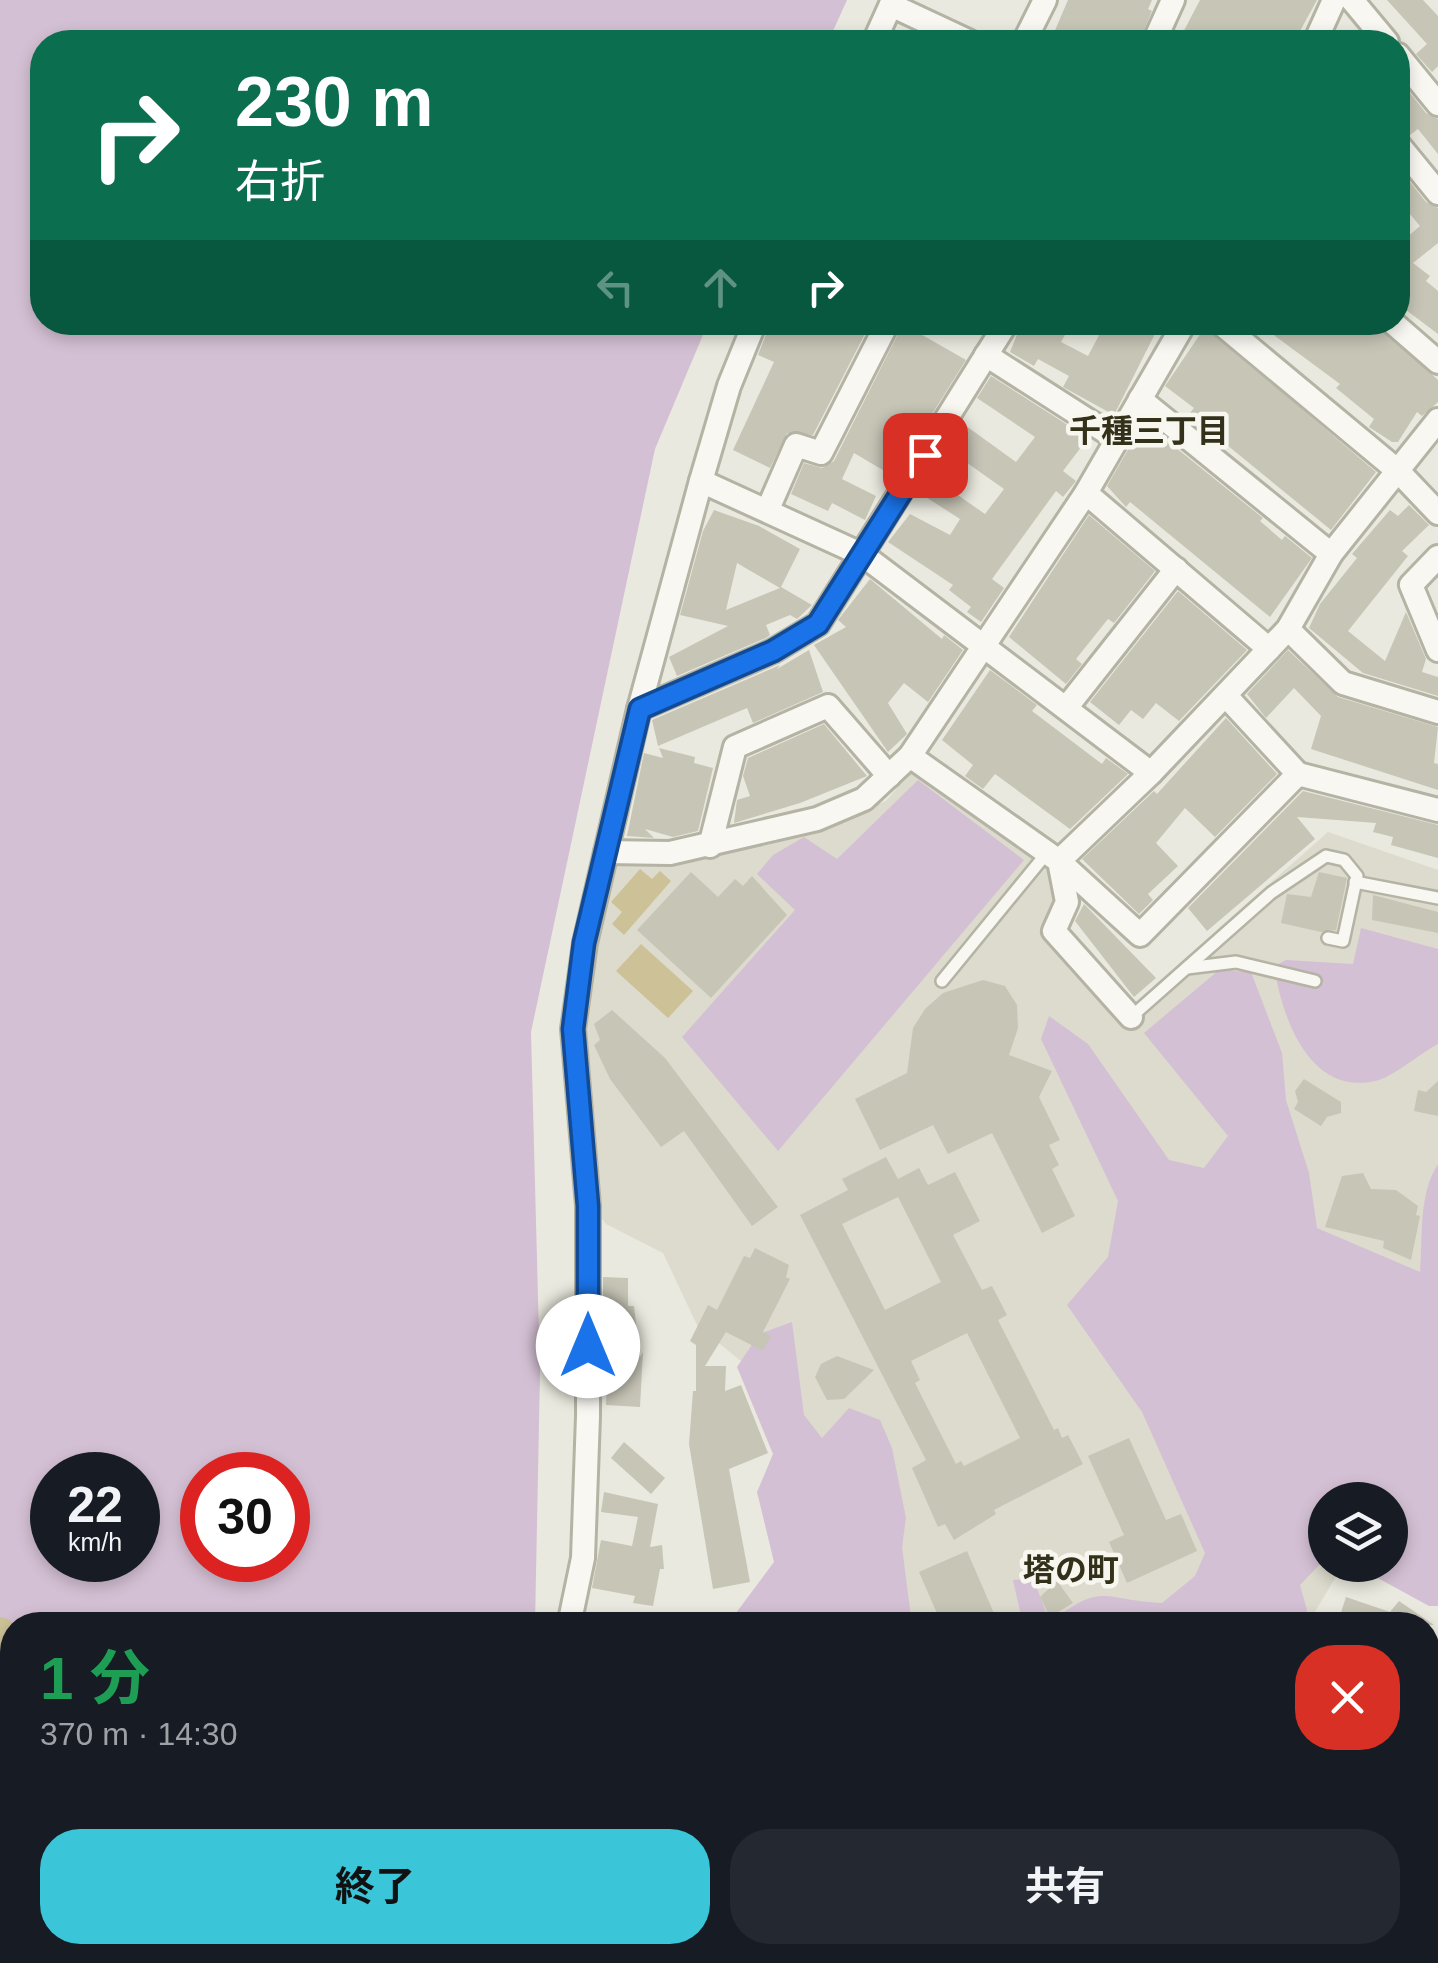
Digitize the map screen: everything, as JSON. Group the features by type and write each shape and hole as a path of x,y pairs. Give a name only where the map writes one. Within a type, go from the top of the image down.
{"street":[{"path":"1030,30 1044,0"},
{"path":"1159,30 1172,0"},
{"path":"1320,30 1334,0"},
{"path":"1352,0 1377,30"},
{"path":"879,30 892,2 947,30"},
{"path":"1410,70 1438,104"},
{"path":"1410,159 1438,193"},
{"path":"572,1612 583,1558 588,1416 588,1206 573,1029 584,943 640,709 701,480 729,386 750,335"},
{"path":"768,508 796,445 821,454 881,335"},
{"path":"640,709 773,651 818,624 999,335"},
{"path":"606,852 670,853 710,846 817,819 864,799 910,756 1086,493 1177,335"},
{"path":"1236,335 1398,471 1438,514"},
{"path":"1407,335 1438,362"},
{"path":"986,356 1117,438"},
{"path":"1140,399 1331,554"},
{"path":"1052,857 1151,773 1288,629 1331,554 1438,420"},
{"path":"701,480 863,555 1151,773"},
{"path":"1086,493 1268,650"},
{"path":"1438,557 1411,585 1438,650"},
{"path":"1066,708 1176,569"},
{"path":"1288,629 1343,683 1438,712"},
{"path":"1226,698 1298,774 1438,810"},
{"path":"710,846 735,747 828,706 889,776"},
{"path":"910,756 1052,857 1140,935 1298,774"},
{"path":"1052,857 1067,902 1054,931 1131,1016"}],"lane":[{"path":"1131,1016 1271,894 1326,856 1344,860 1357,876 1343,941 1328,938"},
{"path":"942,981 1052,857"},
{"path":"1355,882 1438,898"},
{"path":"1187,968 1236,962 1314,980"}],"shaded area":[{"path":"0,0 847,0 833,30 30,30 30,335 703,335 655,449 531,1032 540,1373 535,1612 0,1612"},
{"path":"909,774 923,774 1046,864 1056,897 1045,932 1118,1018 1328,832 1438,870 1438,1574 1408,1528 1408,1482 1308,1482 1308,1582 1333,1582 1315,1612 861,1612 797,1407 697,1325 663,1253 606,1224 594,1208 582,1008 603,876 616,865 683,862 819,828 886,801"},
{"path":"918,780 1024,860 778,1151 682,1037 795,910 757,874 773,855 804,837 837,859"},
{"path":"640,869 652,879 660,871 671,881 624,935 612,924 622,912 611,902"},
{"path":"1361,928 1438,949 1438,1044 1379,1080 1355,1083 1335,1078 1304,1050 1284,1008 1274,966 1286,960 1353,964"},
{"path":"641,944 693,991 668,1018 616,971"},
{"path":"1219,970 1251,972 1282,1053 1286,1100 1309,1173 1317,1228 1420,1272 1424,1203 1438,1164 1438,1606 1429,1606 1385,1582 1408,1582 1408,1482 1308,1482 1308,1577 1300,1585 1307,1612 1065,1612 1093,1597 1162,1603 1195,1576 1205,1553 1142,1412 1067,1305 1108,1257 1118,1201 1041,1039 1049,1016 1088,1044 1169,1160 1204,1168 1228,1136 1144,1033"},
{"path":"792,1322 804,1415 822,1438 849,1408 880,1420 892,1448 906,1518 902,1547 910,1612 737,1612 774,1562 757,1492 773,1454 737,1367 759,1334"},
{"path":"1033,1578 1046,1612 1020,1612 1013,1580"}],"building":[{"path":"1068,0 1152,0 1144,30 1055,30"},
{"path":"1200,0 1317,0 1301,30 1184,30"},
{"path":"1387,0 1423,0 1438,16 1438,66 1432,72 1416,54 1427,44"},
{"path":"1410,93 1426,113 1438,119 1438,154 1418,129 1410,135"},
{"path":"1410,182 1426,202 1438,208 1438,243 1413,263 1430,276 1426,281 1438,291 1438,334 1410,313 1410,235 1420,226 1410,214"},
{"path":"766,335 864,335 813,435 787,433 770,468 733,450 774,362 758,355"},
{"path":"897,335 922,335 966,360 893,476 854,453 842,479 876,496 865,520 832,503 828,511 791,494 804,463 822,468 834,461"},
{"path":"1017,335 1065,335 1061,342 1088,356 1099,335 1154,335 1114,415 1063,387 1069,376 1038,359 1034,366 1010,352"},
{"path":"1200,335 1214,335 1376,472 1331,530 1189,414 1194,408 1165,386"},
{"path":"1274,335 1389,335 1438,380 1438,402 1422,416 1417,412 1398,442 1392,442 1369,427 1374,419 1336,388 1340,384"},
{"path":"991,376 1088,438 1063,471 1076,481 1063,497 1056,491 992,579 1004,588 981,622 967,612 971,607 949,590 953,585 888,542 910,514 950,535 960,519 918,492 929,475 985,514 1004,489 946,448 962,423 1016,462 1035,437 977,398"},
{"path":"1144,422 1263,518 1260,521 1282,540 1285,536 1312,558 1270,617 1130,502 1126,507 1107,486"},
{"path":"1409,505 1429,525 1402,551 1408,556 1348,631 1385,661 1406,612 1426,659 1422,672 1438,677 1438,696 1363,673 1309,628 1320,604 1357,558 1352,554 1390,510 1398,516"},
{"path":"714,510 759,526 800,549 781,587 812,605 797,619 790,615 766,625 770,635 766,638 677,676 669,657 728,626 680,615 703,531","holes":["737,563 780,588 726,610"]},
{"path":"1089,515 1155,571 1114,623 1108,619 1076,659 1082,664 1066,684 1009,637"},
{"path":"870,579 942,639 944,635 963,650 928,702 904,683 888,703 907,734 888,752 814,645 846,627 838,620"},
{"path":"1178,591 1247,650 1179,721 1156,703 1143,719 1131,710 1119,725 1090,702"},
{"path":"809,650 823,692 753,723 747,708 658,746 652,720 780,665 777,669"},
{"path":"1288,650 1338,697 1438,727 1434,763 1438,764 1438,790 1311,749 1321,716 1294,688 1266,718 1247,694"},
{"path":"990,670 1037,705 1032,711 1102,764 1106,758 1128,774 1070,829 995,774 983,789 965,776 973,765 942,740"},
{"path":"1226,718 1277,774 1215,837 1185,808 1156,843 1178,866 1148,894 1153,900 1139,914 1082,859 1154,791 1157,794"},
{"path":"824,724 867,776 800,803 734,823 737,800 750,796 743,776 748,758"},
{"path":"659,748 695,757 694,763 713,768 698,831 673,837 645,829 654,838 627,836 644,753 663,758"},
{"path":"1303,791 1438,825 1438,858 1391,845 1393,837 1373,832 1376,823 1297,817 1315,839 1207,931 1188,908"},
{"path":"691,872 718,897 735,879 743,886 752,876 787,915 711,998 637,930"},
{"path":"1319,872 1347,878 1336,930 1321,932 1281,923 1287,894 1311,897"},
{"path":"1373,895 1438,912 1438,933 1372,920"},
{"path":"1084,904 1156,978 1134,997 1075,921"},
{"path":"983,980 1005,986 1017,1005 1018,1028 1009,1055 1052,1071 1039,1097 1060,1140 1049,1145 1059,1165 1052,1169 1075,1216 1042,1233 992,1133 948,1154 933,1125 880,1150 855,1099 907,1073 913,1028 925,1009 943,993"},
{"path":"612,1010 665,1058 778,1207 752,1226 684,1131 661,1147 610,1079 594,1045 600,1040 594,1024"},
{"path":"1304,1079 1341,1102 1341,1113 1327,1117 1321,1126 1294,1109 1298,1102 1295,1091"},
{"path":"1438,1081 1438,1116 1414,1111 1418,1090 1426,1092"},
{"path":"886,1157 898,1179 919,1168 928,1185 955,1172 980,1221 953,1235 982,1290 992,1286 1007,1315 998,1320 1054,1430 1058,1428 1062,1438 1068,1435 1083,1464 994,1510 996,1514 954,1540 945,1524 938,1527 912,1468 926,1460 800,1215 848,1190 842,1179","holes":["898,1197 941,1282 885,1310 842,1224","967,1333 1020,1438 964,1466 961,1461 956,1464 915,1383 920,1380 911,1361"]},
{"path":"1363,1173 1371,1189 1396,1190 1418,1206 1416,1215 1420,1216 1411,1260 1383,1248 1384,1241 1325,1227 1342,1176"},
{"path":"755,1248 789,1265 786,1277 790,1279 763,1332 771,1336 763,1351 726,1332 705,1366 726,1366 725,1391 741,1385 768,1453 729,1469 750,1582 713,1589 689,1444 696,1391 696,1345 690,1341 708,1305 717,1310 744,1256 750,1258"},
{"path":"603,1277 628,1278 628,1306 634,1306 640,1357 643,1352 640,1407 606,1405 611,1317 603,1317"},
{"path":"837,1356 874,1370 844,1399 827,1400 815,1377 821,1364"},
{"path":"1129,1438 1166,1520 1181,1514 1197,1551 1127,1583 1109,1542 1124,1535 1088,1456"},
{"path":"624,1442 665,1478 651,1494 611,1458"},
{"path":"604,1492 658,1504 650,1547 662,1545 664,1569 660,1569 653,1606 633,1603 635,1596 592,1588 601,1540 632,1546 638,1517 601,1512"},
{"path":"967,1551 993,1612 936,1612 919,1572"},
{"path":"1057,1581 1073,1603 1058,1612 1048,1612 1040,1597"},
{"path":"1346,1597 1390,1612 1341,1612"},
{"path":"1399,1601 1415,1612 1390,1612"}],"district":[{"name":"千種三丁目","path":"1149,431"},
{"name":"塔の町","path":"1071,1570"}],"route":[{"path":"588,1346 588,1206 573,1029 584,943 640,709 773,651 818,624 925,455"}]}
